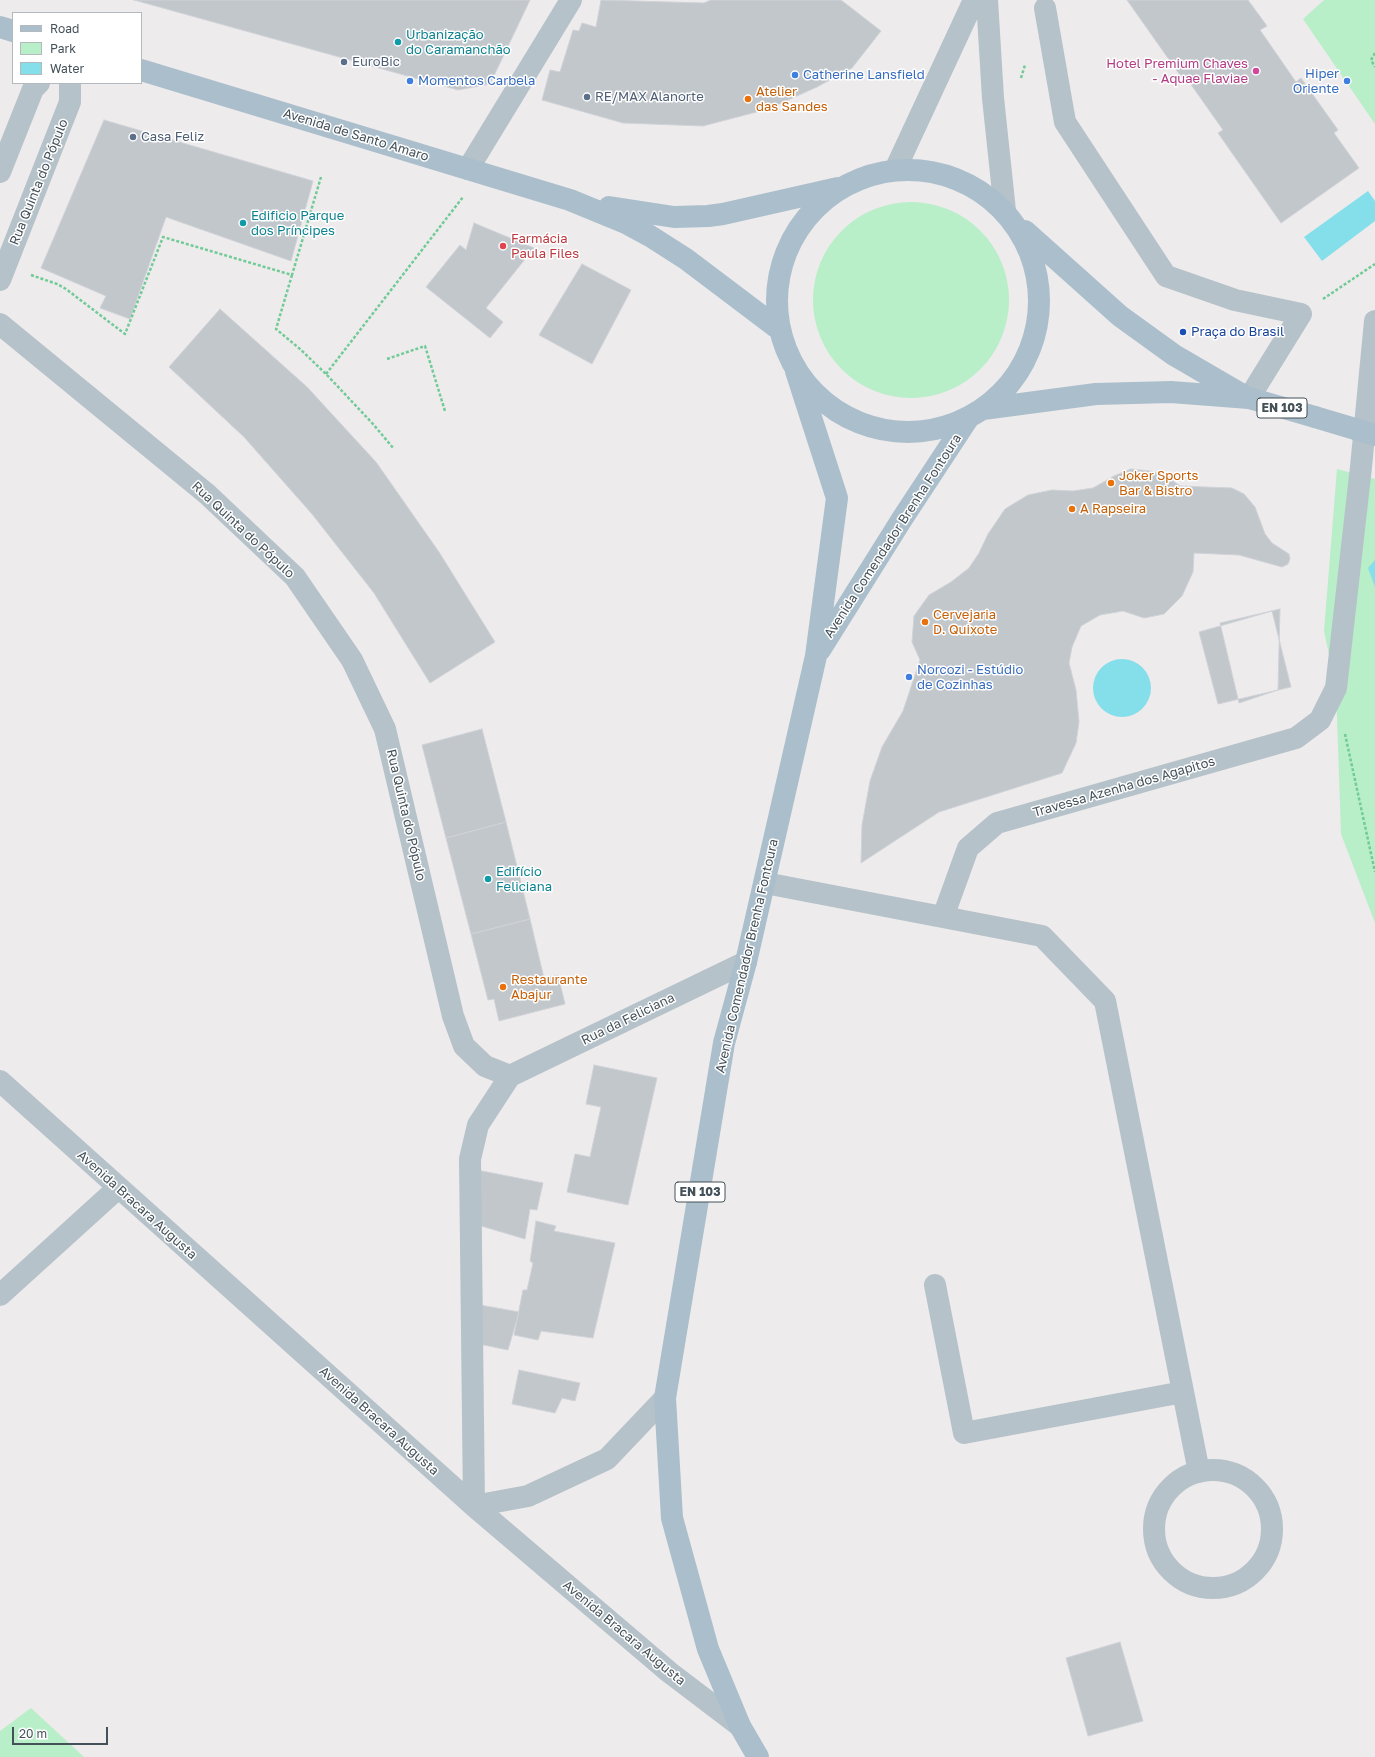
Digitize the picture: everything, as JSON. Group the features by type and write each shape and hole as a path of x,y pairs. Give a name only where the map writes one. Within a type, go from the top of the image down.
{"main road":[{"path":"0,27 12,31"},
{"name":"Avenida de Santo Amaro","path":"142,70 570,200"},
{"path":"570,200 655,215 692,218 723,214 843,186 868,175 895,170 936,172 973,186 1009,216 1120,316 1174,355 1249,398"},
{"path":"843,186 810,213 788,248 777,289 780,330 796,371 822,401 855,422 893,432 932,430 976,413 1103,394 1171,392 1249,398"},
{"path":"570,200 626,223 650,236 686,259 780,330"},
{"path":"976,413 1014,379 1033,341 1040,299 1032,257 1009,216"},
{"name":"Avenida Comendador Brenha Fontoura","path":"740,1726 708,1649 672,1518 665,1398 724,1044 765,883 816,656 837,498 796,371"},
{"name":"EN 103","path":"1249,398 1375,435"},
{"name":"Avenida Comendador Brenha Fontoura","path":"816,656 902,518 976,413"},
{"name":"Avenida Bracara Augusta","path":"740,1726 758,1757"}],"street":[{"path":"468,169 571,0"},
{"path":"895,170 974,0"},
{"path":"987,0 993,98 1009,216"},
{"path":"1045,8 1065,122 1166,276 1235,300 1301,314 1249,398"},
{"path":"0,172 33,90 38,84"},
{"name":"Rua Quinta do Pópulo","path":"0,280 70,102 70,84"},
{"path":"1365,481 1375,321"},
{"name":"Rua Quinta do Pópulo","path":"0,324 207,494 295,577 352,660 386,729 453,1016 464,1046 485,1066 510,1076"},
{"name":"Travessa Azenha dos Agapitos","path":"943,917 968,848 997,823 1296,738 1320,720 1336,688 1365,481"},
{"path":"765,883 1042,936 1105,1001 1199,1472"},
{"name":"Rua da Feliciana","path":"510,1076 746,962"},
{"path":"510,1076 478,1125 470,1159 474,1506 528,1496 607,1459 665,1398"},
{"name":"Avenida Bracara Augusta","path":"0,1081 474,1506 669,1672 740,1726"},
{"path":"0,1295 118,1188"},
{"path":"934,1285 964,1433 1183,1392"},
{"path":"1218,1470 1236,1474 1252,1484 1264,1499 1271,1516 1272,1535 1267,1553 1257,1569 1242,1581 1223,1588 1202,1588 1183,1581 1168,1567 1158,1550 1154,1529 1157,1509 1167,1491 1182,1479 1199,1472 1218,1470"}],"path":[{"path":"1375,53 1371,60 1375,67"},
{"path":"321,177 276,329 326,374 373,424 394,449"},
{"path":"326,374 463,196"},
{"path":"30,275 57,284 66,289 125,334 163,237 292,276"},
{"path":"1301,314 1375,264"},
{"path":"387,359 426,346 445,410"},
{"path":"1345,734 1375,872"}],"green space":[{"path":"1324,0 1375,0 1375,124 1303,19"},
{"path":"901,202 921,202 949,209 966,218 981,230 993,245 1002,262 1009,290 1009,310 1002,338 993,355 981,370 966,382 949,391 921,398 901,398 873,391 856,382 841,370 829,355 820,338 813,310 813,290 820,262 829,245 841,230 856,218 873,209"},
{"path":"1337,469 1375,479 1375,923 1341,834 1336,688 1324,631"},
{"path":"31,1708 84,1757 0,1757 0,1731"}],"water":[{"path":"1368,191 1375,201 1375,221 1322,261 1304,237"},
{"path":"1375,560 1375,587 1368,568"},
{"path":"1122,659 1133,661 1146,672 1149,677 1151,688 1149,699 1138,712 1133,715 1122,717 1111,715 1098,704 1095,699 1093,688 1095,677 1106,664 1111,661"}],"building":[{"name":"Urbanização do Caramanchão","path":"134,0 530,0 490,84 458,90"},
{"path":"601,0 704,3 711,0 841,0 881,31 852,68 817,87 768,109 703,126 623,123 542,100 550,70 560,72 573,30 579,31 582,23 596,27"},
{"path":"1127,0 1248,0 1267,26 1260,30 1296,82 1301,78 1338,130 1334,133 1359,168 1281,223 1218,133 1223,130 1185,76 1182,78"},
{"name":"Edificio Parque dos Príncipes","path":"104,120 313,181 291,261 166,217 130,319 100,308 106,296 41,268"},
{"path":"474,223 534,248 486,308 503,322 490,338 426,287 460,245 466,250"},
{"path":"582,264 631,290 592,364 539,335"},
{"path":"220,309 307,387 376,462 439,552 495,642 430,683 374,593 312,514 244,437 169,367"},
{"path":"1131,469 1150,471 1166,476 1180,486 1232,488 1244,494 1255,507 1265,534 1272,543 1289,554 1290,559 1288,564 1282,567 1239,555 1194,553 1193,572 1182,596 1164,614 1144,618 1123,611 1100,615 1081,626 1072,647 1069,663 1076,690 1079,722 1076,743 1062,773 939,812 861,863 862,825 870,781 882,747 903,711 920,660 912,642 914,616 929,595 951,582 969,568 979,553 988,534 1005,509 1028,495 1052,490 1073,491 1093,488 1114,476"},
{"path":"1280,609 1278,690 1239,703 1220,623"},
{"path":"1272,611 1291,687 1218,704 1199,632"},
{"name":"Edifício Feliciana","path":"482,729 506,822 446,838 422,745"},
{"name":"Edifício Feliciana","path":"506,822 530,919 471,934 446,838"},
{"name":"Edifício Feliciana","path":"530,919 544,978 558,975 565,1004 499,1021 494,999 488,1000 471,934"},
{"path":"594,1065 657,1078 628,1205 567,1192 575,1154 590,1157 601,1107 586,1104"},
{"path":"477,1170 543,1183 537,1210 530,1209 525,1239 478,1225"},
{"path":"536,1221 556,1226 554,1231 615,1243 593,1338 541,1331 538,1340 514,1335 523,1290 527,1290 533,1263 530,1261"},
{"path":"480,1305 519,1312 508,1350 479,1344"},
{"path":"519,1370 580,1383 575,1401 562,1398 555,1413 512,1404"},
{"path":"1120,1642 1143,1721 1088,1736 1066,1658"}],"place":[{"name":"Urbanização do Caramanchão","path":"398,42"},
{"name":"EuroBic","path":"344,62"},
{"name":"Hotel Premium Chaves - Aquae Flaviae","path":"1256,71"},
{"name":"Catherine Lansfield","path":"795,75"},
{"name":"Momentos Carbela","path":"410,81"},
{"name":"Hiper Oriente","path":"1347,81"},
{"name":"RE/MAX Alanorte","path":"587,97"},
{"name":"Atelier das Sandes","path":"748,99"},
{"name":"Casa Feliz","path":"133,137"},
{"name":"Edificio Parque dos Príncipes","path":"243,223"},
{"name":"Farmácia Paula Files","path":"503,246"},
{"name":"Praça do Brasil","path":"1183,332"},
{"name":"Joker Sports Bar & Bistro","path":"1111,483"},
{"name":"A Rapseira","path":"1072,509"},
{"name":"Cervejaria D. Quixote","path":"925,622"},
{"name":"Norcozi - Estúdio de Cozinhas","path":"909,677"},
{"name":"Edifício Feliciana","path":"488,879"},
{"name":"Restaurante Abajur","path":"503,987"}]}
